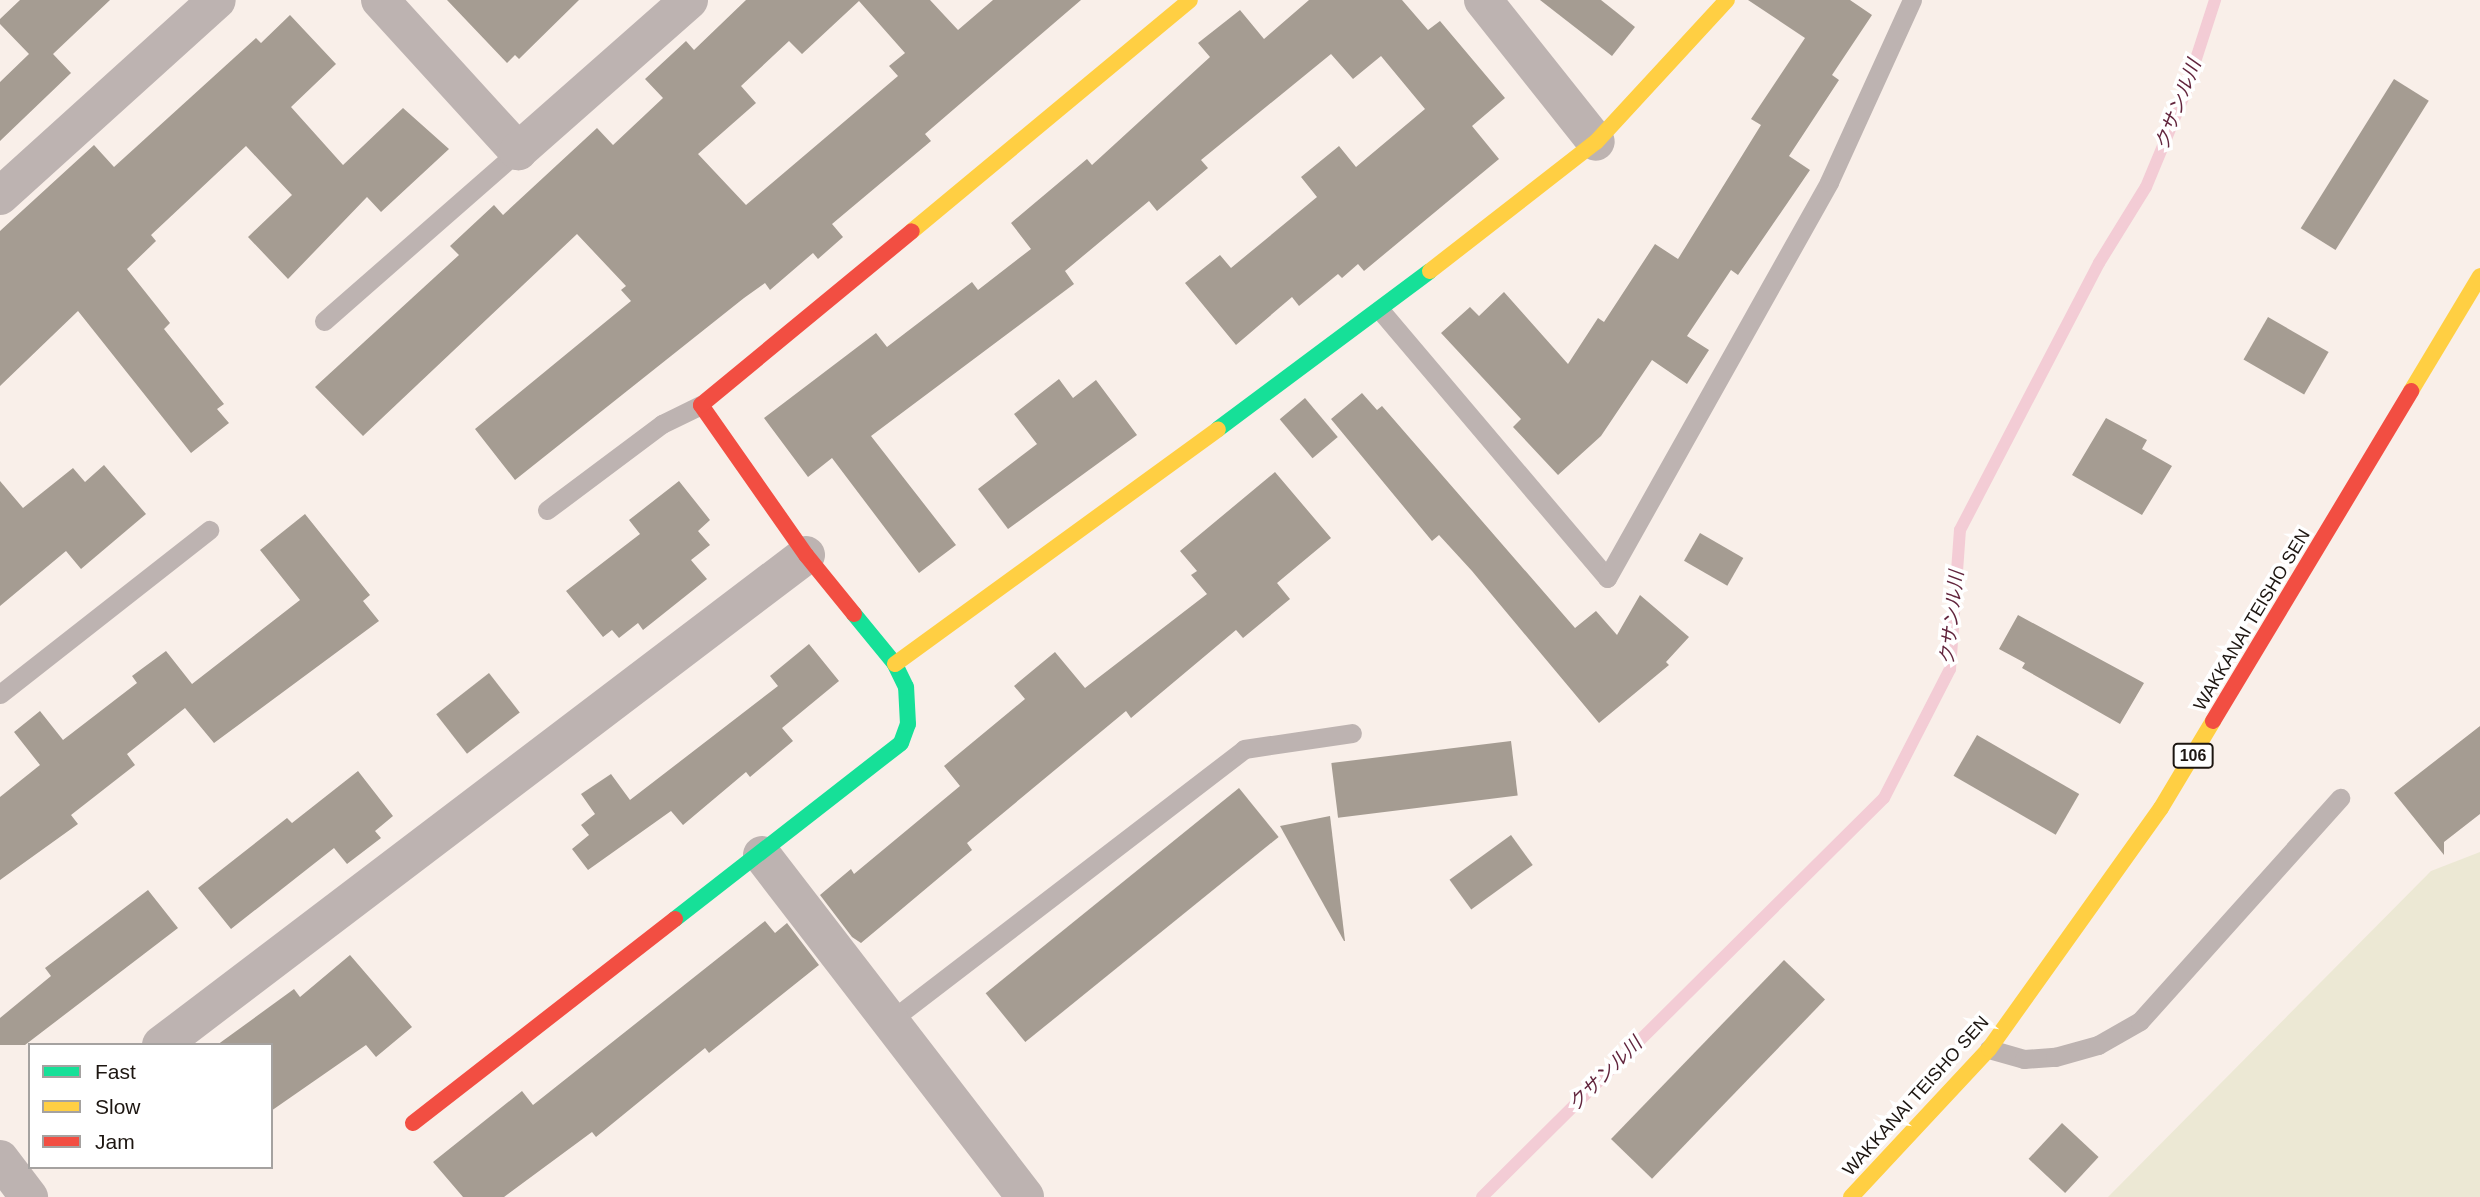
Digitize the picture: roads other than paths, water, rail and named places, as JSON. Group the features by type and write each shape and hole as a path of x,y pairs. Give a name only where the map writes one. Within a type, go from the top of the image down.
{"street":[{"path":"0,196 217,0"},
{"path":"380,0 518,151 689,0"},
{"path":"413,1124 762,855 901,743 908,724 906,687 895,664 806,555 701,405 1190,0"},
{"path":"1483,0 1596,142"},
{"path":"895,664 1380,310 1596,142 1727,0"},
{"name":"WAKKANAI TEISHO SEN","path":"1851,1197 1989,1049 2161,808 2480,276"},
{"path":"164,1043 806,555"},
{"path":"762,855 1025,1197"},
{"path":"8,1158 29,1197"}],"lane":[{"path":"1380,310 1606,578 1829,182 1912,0"},
{"path":"324,321 518,151"},
{"path":"547,510 662,424 701,405"},
{"path":"0,694 209,530"},
{"path":"890,1021 1244,749 1352,733"},
{"path":"1989,1049 2024,1059 2055,1057 2098,1045 2140,1021 2340,798"}],"waterway":[{"name":"クサンル川","path":"1482,1197 1884,798 1950,669 1960,530 2099,263 2146,187 2185,93 2215,0"}]}
